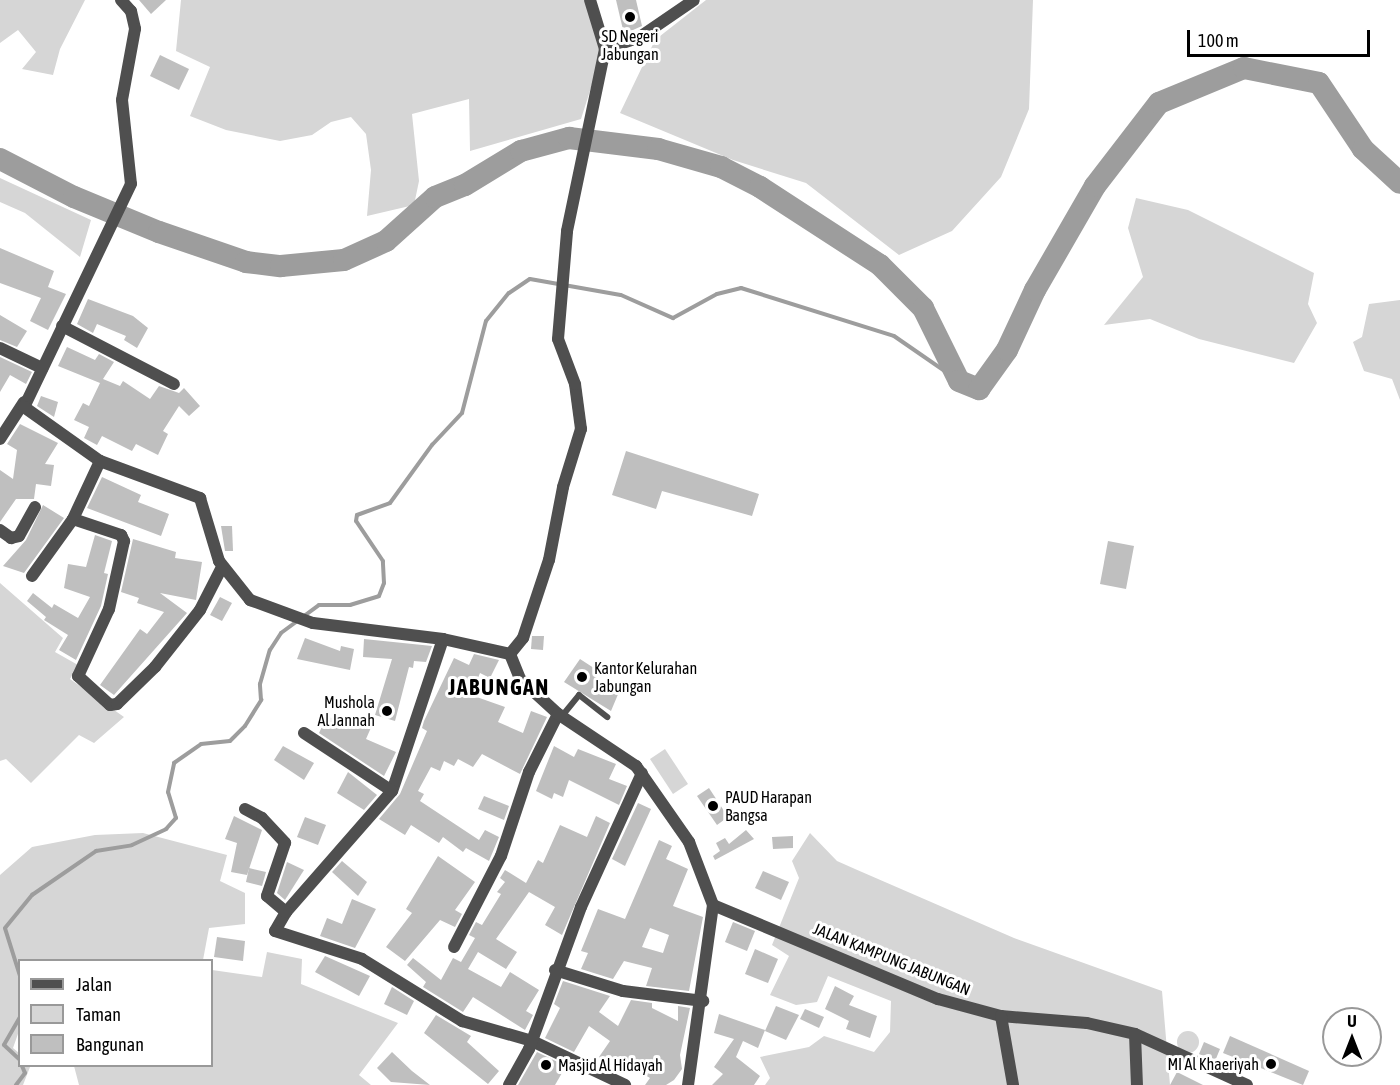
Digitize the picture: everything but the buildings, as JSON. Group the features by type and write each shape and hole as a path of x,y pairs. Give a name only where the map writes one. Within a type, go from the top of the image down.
{"street":[{"path":"0,439 24,402 42,368 125,198 132,176 122,100 135,29 131,11 121,0"},
{"path":"510,654 523,638 549,560 563,487 581,429 575,384 558,339 566,277 567,231 582,150 605,49 590,0"},
{"path":"605,49 640,37 694,0"},
{"path":"62,326 174,384"},
{"path":"0,348 42,368"},
{"path":"24,402 26,411 100,461 200,498 222,567 250,600 295,619 313,623 443,639 510,654"},
{"path":"32,576 73,519 100,461"},
{"path":"0,530 11,538 19,536 35,507"},
{"path":"73,519 121,535 124,541 109,609 78,676 110,705 117,704 155,667 200,610 222,567"},
{"path":"443,639 392,790 286,912 276,925 279,935 362,959 462,1021 532,1041 625,1085"},
{"path":"510,654 520,679 560,716 631,761 642,773 689,842 713,905 703,1001 688,1085"},
{"path":"454,947 501,856 529,772 560,716"},
{"path":"304,733 392,790"},
{"path":"509,1085 532,1041 555,970 642,773"},
{"path":"245,809 262,818 285,843 267,896 286,912"},
{"name":"JALAN KAMPUNG JABUNGAN","path":"713,905 938,999 1001,1016 1076,1022 1135,1034 1245,1085"},
{"path":"555,970 623,991 703,1001"},
{"path":"1001,1016 1013,1085"},
{"path":"1135,1034 1137,1085"}],"lane":[{"path":"560,716 579,695 607,717"}],"green space":[{"path":"0,0 85,0 60,49 53,75 22,69 36,52 18,30 0,43"},
{"path":"181,0 584,0 603,50 581,119 470,151 469,99 412,114 419,181 414,205 367,216 371,170 366,134 351,117 331,122 312,135 280,141 226,130 190,116 210,67 176,51"},
{"path":"706,0 1033,0 1029,109 1001,177 952,231 899,255 806,183 733,160 620,113 655,40"},
{"path":"0,178 91,220 80,257 25,213 0,202"},
{"path":"1136,198 1188,210 1314,273 1308,304 1317,323 1294,363 1199,339 1150,319 1104,325 1143,277 1128,228"},
{"path":"1400,300 1400,400 1392,379 1364,371 1353,342 1362,337 1369,304"},
{"path":"0,583 63,638 55,652 78,665 70,679 124,717 94,743 79,735 31,783 6,759 0,761"},
{"path":"665,749 688,784 673,794 650,759"},
{"path":"143,833 227,855 220,881 245,893 245,924 209,928 203,959 18,959 18,1034 13,1048 18,1052 18,1067 30,1067 23,1085 0,1085 0,875 32,847 95,835"},
{"path":"810,833 837,861 1014,938 1162,991 1170,1085 765,1085 770,1078 760,1057 809,1047 824,1036 874,1052 890,1032 891,1001 828,976 817,1002 796,1005 770,995 789,956 772,945 799,878 792,861"},
{"path":"267,952 302,959 301,984 398,1023 359,1075 371,1085 79,1085 74,1067 213,1067 213,970 262,977"},
{"path":"1188,1031 1196,1034 1199,1042 1196,1050 1188,1053 1180,1050 1177,1042 1180,1034"}],"waterway":[{"path":"0,159 74,197 159,232 246,262 281,266 344,260 386,241 435,197 465,185 521,151 569,138 658,149 721,167 760,187 880,265 923,308 959,381 979,389 1007,350 1035,290 1095,186 1159,103 1244,68 1319,83 1363,149 1400,183"},
{"path":"18,970 5,928 32,895 96,851 132,845 166,829 176,818 168,792 174,763 201,744 230,741 245,726 261,700 260,684 270,650 281,633 319,605 350,605 379,596 384,583 383,561 356,521 357,515 390,503 432,445 462,413 486,321 509,293 530,279 621,295 673,318 717,294 741,288 894,336 959,381"},
{"path":"18,1020 4,1045 18,1058"},
{"path":"16,1085 25,1073 22,1067"}],"place":[{"name":"SD Negeri Jabungan","path":"630,17"},
{"name":"Kantor Kelurahan Jabungan","path":"582,677"},
{"name":"Mushola Al Jannah","path":"387,711"},
{"name":"PAUD Harapan Bangsa","path":"713,806"},
{"name":"MI Al Khaeriyah","path":"1271,1064"},
{"name":"Masjid Al Hidayah","path":"546,1065"}],"district":[{"name":"JABUNGAN","path":"499,688"}]}
